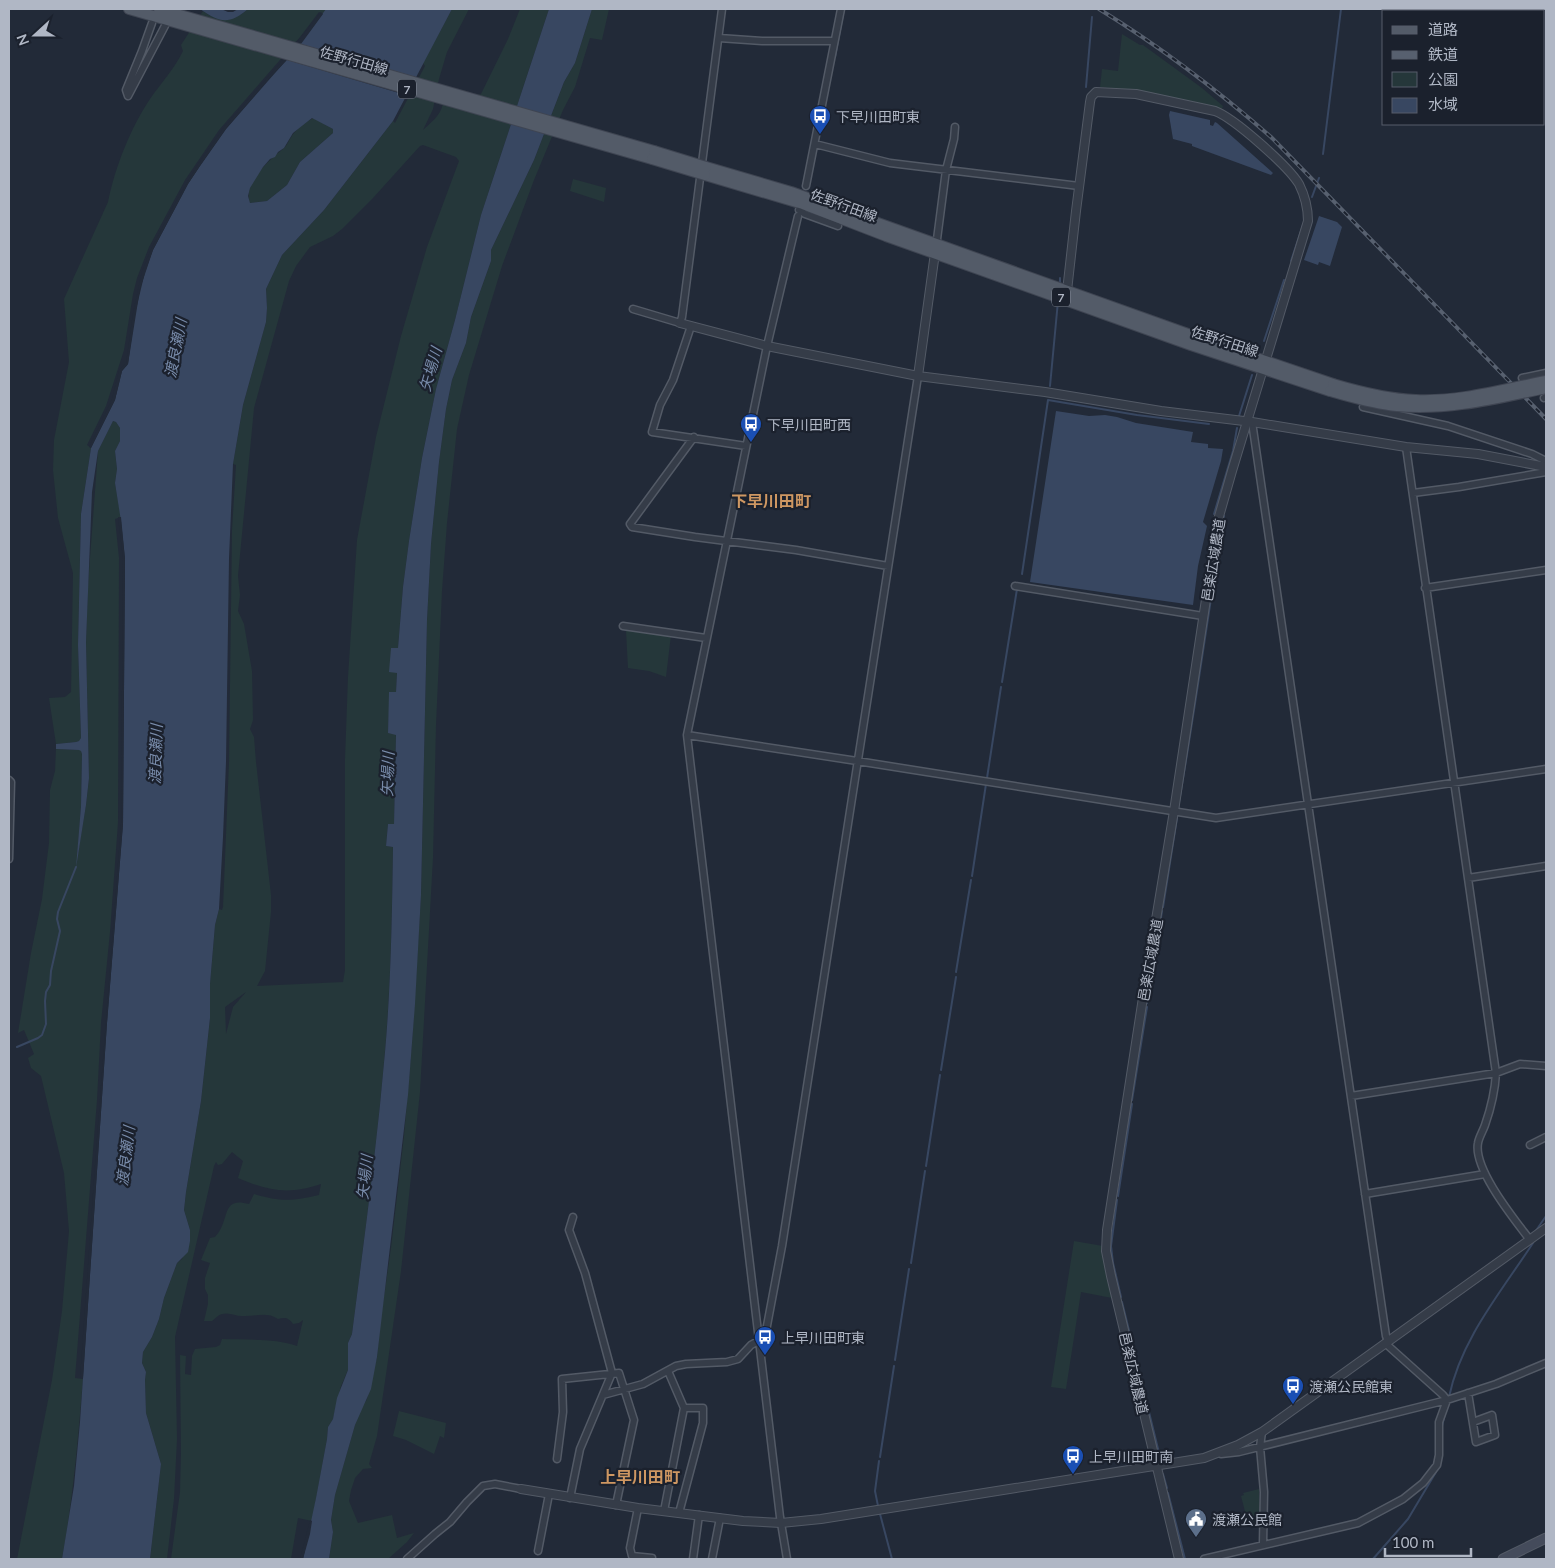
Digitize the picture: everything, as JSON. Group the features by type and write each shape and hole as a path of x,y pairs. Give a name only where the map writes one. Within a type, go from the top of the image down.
{"main road":[{"name":"佐野行田線","path":"129,9 176,16"},
{"name":"佐野行田線","path":"159,9 176,16 705,171 791,192 1190,345 1264,364"},
{"name":"佐野行田線","path":"705,171 801,211 936,248 1067,291 1376,403 1418,407 1458,405 1545,394"},
{"name":"佐野行田線","path":"1331,387 1377,396 1417,400 1464,396 1546,381"},
{"path":"1502,1559 1546,1538"}],"street":[{"path":"680,323 704,158 722,9"},
{"path":"806,186 841,9"},
{"path":"152,23 126,90 128,96 176,16"},
{"path":"719,38 762,41 834,41"},
{"name":"邑楽広域農道","path":"1067,291 1091,97 1096,92 1136,94 1218,113 1256,141 1294,177 1299,185 1306,204 1308,221 1264,364 1250,421 1218,520 1106,1241 1107,1261 1179,1559"},
{"path":"603,1395 643,1384 686,1364 733,1361 759,1341 766,1331 782,1246 918,376 946,170 955,127"},
{"path":"814,144 890,164 1079,186"},
{"path":"787,1559 759,1341 687,735 767,346 791,244 801,211 838,226"},
{"path":"633,308 680,323 767,346 918,376 1045,392 1161,411 1250,421 1406,447 1478,454 1546,467"},
{"path":"691,326 675,375 660,405 652,432 746,446"},
{"path":"1522,378 1546,373"},
{"path":"1363,407 1448,426 1532,454 1546,461"},
{"path":"1204,1559 1358,1523 1403,1499 1423,1484 1437,1465 1439,1422 1446,1400 1443,1395 1386,1342 1250,421"},
{"path":"694,437 630,524 635,528 796,550 888,566"},
{"path":"1406,447 1496,1073 1493,1099 1478,1144 1479,1155 1485,1174 1505,1207 1530,1240"},
{"path":"1413,493 1546,472"},
{"path":"1425,588 1546,570"},
{"path":"1015,586 1204,616"},
{"path":"623,626 706,638"},
{"path":"687,735 857,760 1216,818 1546,769"},
{"path":"9,780 11,782 9,859"},
{"path":"1468,878 1546,866"},
{"path":"1351,1096 1496,1073 1520,1064 1546,1066"},
{"path":"1530,1145 1546,1137"},
{"path":"1365,1194 1485,1174"},
{"path":"570,1498 580,1449 612,1373 585,1273 569,1230 573,1217"},
{"path":"407,1559 450,1522 483,1486 495,1484 638,1508 720,1518 781,1522 821,1519 1156,1466 1219,1454 1262,1432 1546,1228"},
{"path":"1219,1454 1260,1447 1446,1400 1496,1384 1546,1363"},
{"path":"664,1511 684,1408 668,1371"},
{"path":"557,1459 563,1412 562,1379 619,1373 634,1420 616,1505"},
{"path":"1468,1393 1476,1442 1495,1435 1492,1415 1473,1422"},
{"path":"679,1513 703,1423 703,1408 684,1408"},
{"path":"1262,1432 1260,1447 1264,1492 1263,1544"},
{"path":"538,1551 549,1494"},
{"path":"638,1508 630,1548 632,1556 652,1559"},
{"path":"693,1559 699,1515"},
{"path":"712,1559 720,1518"}],"green space":[{"path":"248,9 326,9 323,14 319,12 300,37 219,130 185,180 149,247 137,278 124,350 106,406 87,445 91,448 81,514 78,645 81,738 80,741 76,742 56,744 49,698 65,697 71,692 73,573 58,518 53,470 54,440 69,362 64,299 108,202 124,148 143,110 180,57 183,51 181,45 203,11 211,16 240,15"},
{"path":"452,9 469,9 447,52 433,109 423,130 440,112 446,87 477,95 481,94 508,39 520,9 549,9 481,215 436,389 422,458 409,541 398,648 391,648 397,673 396,693 390,692 388,733 396,734 394,825 388,824 386,846 393,847 389,1000 374,1158 352,1334 348,1343 348,1370 341,1386 333,1419 328,1427 312,1521 298,1518 291,1559 171,1559 180,1492 180,1355 186,1356 185,1374 191,1375 192,1356 195,1349 216,1347 220,1345 222,1339 270,1341 297,1346 303,1320 293,1324 290,1320 278,1319 269,1315 242,1316 228,1313 221,1314 212,1321 204,1321 208,1304 205,1278 210,1263 201,1260 210,1238 215,1237 220,1230 230,1206 240,1202 249,1204 254,1194 287,1200 319,1195 321,1184 299,1190 269,1189 259,1186 238,1178 243,1161 232,1152 222,1164 218,1165 216,1162 214,1166 175,1337 177,1439 174,1499 167,1559 150,1559 161,1464 146,1413 146,1372 142,1363 143,1352 152,1337 159,1319 164,1298 177,1263 182,1259 190,1230 184,1210 201,1101 210,1018 210,984 215,925 219,909 222,910 223,907 229,762 232,530 236,465 233,464 243,405 266,322 266,289 282,255 324,210 393,121 395,123 425,66 423,63","holes":["423,145 456,157 459,161 427,247 401,336 376,437 357,540 345,759 345,970 343,982 257,986 265,971 271,895 254,737 250,729 253,720 252,671 244,624 238,611 240,595 238,576 254,408 289,281 296,266 310,247 333,236 342,229","246,992 233,1007 226,1034 225,1007"]},
{"path":"592,9 609,9 602,40 590,38 575,87 563,110 534,180 502,266 469,375 457,429 442,591 433,858 420,1092 401,1271 377,1436 369,1464 372,1468 363,1469 355,1478 349,1501 358,1523 392,1515 397,1538 414,1533 388,1559 329,1559 333,1532 331,1520 335,1495 359,1412 367,1399 377,1357 404,1136 421,895 427,620 431,544 446,409 452,380 466,343 471,317 491,261 491,250 534,160 564,82 575,63"},
{"path":"1122,34 1143,45 1202,88 1223,106 1222,109 1133,90 1100,87 1102,69 1118,71"},
{"path":"313,118 333,129 333,133 300,162 287,185 267,201 250,203 250,188 253,180 271,159 285,147 296,131"},
{"path":"573,179 606,188 604,202 570,191"},
{"path":"113,421 120,428 120,441 115,451 117,469 115,483 121,517 115,519 119,558 118,822 75,1378 83,1379 72,1492 62,1559 17,1559 52,1380 62,1311 69,1231 64,1173 41,1076 31,1068 28,1058 34,1054 24,1030 18,1033 42,899 49,843 50,790 55,771 56,749 81,750 82,754 77,859 86,805 89,778 86,642 88,585 98,451"},
{"path":"630,629 671,635 666,677 649,671 628,668 626,631"},
{"path":"1074,1241 1103,1246 1103,1257 1112,1298 1081,1292 1066,1389 1051,1387"},
{"path":"399,1411 446,1423 444,1438 440,1436 434,1454 406,1440 393,1436"},
{"path":"1259,1489 1260,1521 1248,1523 1241,1496 1244,1495 1243,1493"}],"water":[{"path":"200,9 221,9 233,12 238,9 248,9 235,18 224,20 213,17"},
{"name":"渡良瀬川","path":"326,9 452,9 393,121 324,210 282,255 266,289 266,322 243,405 233,464 223,837 219,909 215,925 210,984 210,1018 201,1101 184,1210 190,1230 190,1241 188,1252 177,1263 164,1298 159,1319 152,1337 143,1352 142,1363 146,1372 146,1413 161,1464 150,1559 62,1559 74,1486 80,1422 107,1023 123,824 125,559 115,483 117,469 115,451 120,441 120,428 113,421 98,451 92,492 86,642 89,778 76,868 81,806 82,754 79,750 56,749 56,744 76,742 81,738 78,645 81,514 91,448 115,400 122,371 128,364 135,314 145,272 153,250 188,184 226,129 309,32","holes":["312,118 333,129 333,133 300,162 287,185 267,201 250,203 248,196 250,188 263,167 284,148 293,133"]},
{"path":"549,9 592,9 575,63 564,82 534,160 491,250 491,261 471,317 466,343 452,380 446,409 431,544 427,620 421,895 415,1004 408,1095 377,1357 371,1389 355,1425 335,1495 331,1520 333,1532 329,1559 303,1559 328,1427 333,1419 337,1398 348,1370 348,1343 352,1334 382,1087 389,1001 393,847 386,846 388,824 394,824 396,735 388,733 389,692 396,692 397,673 389,672 391,648 398,648 409,541 422,458 436,389 481,215"},
{"path":"1170,111 1210,120 1210,125 1213,126 1215,122 1217,123 1273,173 1271,175 1192,146 1192,144 1173,139"},
{"path":"1319,216 1337,222 1342,227 1330,266 1319,262 1318,265 1304,260"},
{"path":"1056,411 1089,416 1105,415 1136,423 1193,432 1191,442 1208,444 1208,448 1223,449 1203,522 1207,526 1198,566 1193,605 1030,582"}],"pier":[{"path":"321,12 323,14 301,44 419,78 409,96 287,60 267,81 226,129 200,166 188,184 153,250 140,289 128,364 122,371 115,400 91,448 89,447 112,399 119,370 126,363 133,313 142,271 151,249 176,201 198,164 224,127 280,63"},
{"path":"118,517 121,517 125,559 123,824 107,1023 83,1379 80,1378 121,824 123,559"},
{"path":"310,1520 312,1521 310,1534 303,1559 300,1559"}],"waterway":[{"path":"835,57 844,9"},
{"path":"1323,154 1341,9"},
{"path":"1086,87 1092,17"},
{"path":"1312,197 1319,178"},
{"path":"1291,261 1303,225"},
{"path":"1060,278 1060,284"},
{"path":"1264,341 1284,280"},
{"path":"1050,386 1058,301"},
{"path":"1239,416 1252,375"},
{"path":"1022,574 1048,400 1137,415 1209,424"},
{"path":"1214,514 1233,451 1237,428"},
{"path":"1178,808 1224,516"},
{"path":"1002,682 1017,589"},
{"path":"987,778 1001,687"},
{"path":"972,876 986,784"},
{"path":"1163,907 1177,818"},
{"path":"17,1047 42,1035 46,1024 46,992 50,985 51,971 60,931 57,919 58,912 76,867"},
{"path":"956,972 971,880"},
{"path":"1147,1003 1162,911"},
{"path":"941,1070 956,977"},
{"path":"1132,1100 1147,1007"},
{"path":"926,1166 940,1075"},
{"path":"1118,1196 1132,1104"},
{"path":"911,1263 925,1171"},
{"path":"1117,1200 1111,1246 1121,1297"},
{"path":"1535,1232 1546,1216"},
{"path":"1449,1397 1455,1376 1472,1336 1534,1240"},
{"path":"895,1360 909,1269"},
{"path":"1122,1302 1146,1400"},
{"path":"880,1457 894,1366"},
{"path":"1147,1404 1159,1453"},
{"path":"1442,1426 1445,1414"},
{"path":"1442,1436 1442,1448"},
{"path":"878,1506 875,1491 879,1461"},
{"path":"1373,1559 1408,1519 1436,1472"},
{"path":"1163,1474 1167,1488"},
{"path":"1168,1493 1185,1559"},
{"path":"880,1514 892,1559"}],"railway":[{"path":"1099,9 1188,69 1271,137 1546,419"}],"place":[{"name":"下早川田町東","path":"820,135"},
{"name":"下早川田町西","path":"751,443"},
{"name":"上早川田町東","path":"765,1356"},
{"name":"渡瀬公民館東","path":"1293,1405"},
{"name":"上早川田町南","path":"1073,1475"},
{"name":"渡瀬公民館","path":"1196,1538"}],"district":[{"name":"下早川田町","path":"771,500"},
{"name":"上早川田町","path":"640,1476"}],"water label":[{"name":"矢場川","path":"430,369"},
{"name":"矢場川","path":"387,774"},
{"name":"矢場川","path":"364,1177"}]}
